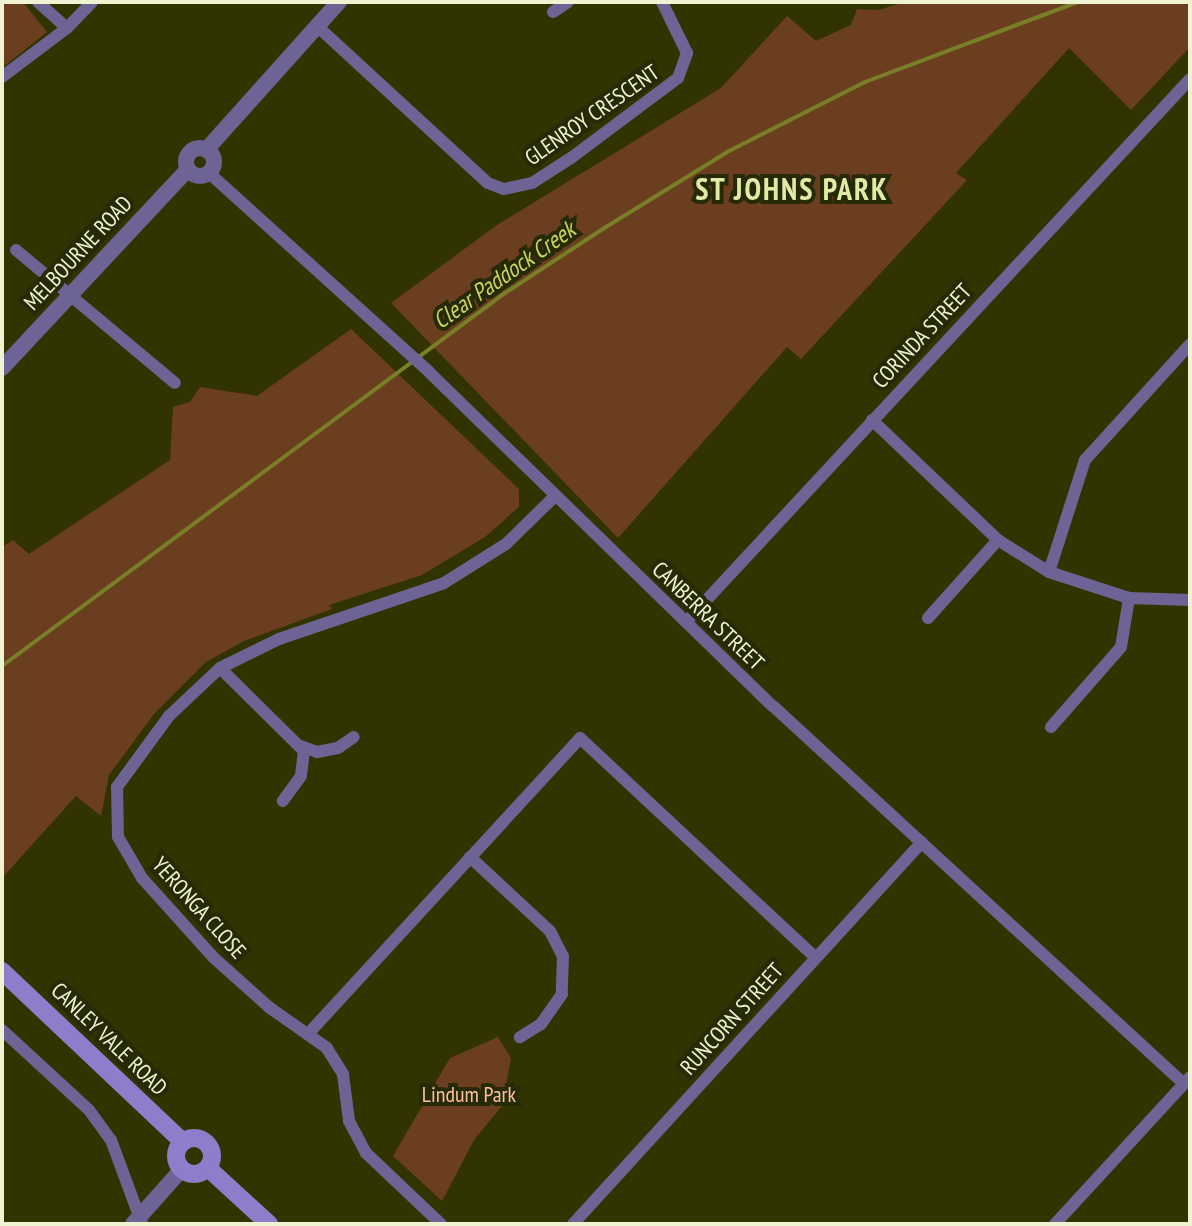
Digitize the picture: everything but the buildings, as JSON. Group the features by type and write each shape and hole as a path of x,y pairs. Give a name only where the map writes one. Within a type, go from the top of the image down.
{"main road":[{"name":"CANLEY VALE ROAD","path":"2,971 183,1142"},
{"path":"196,1138 208,1143 212,1156 208,1168 195,1173 182,1169 176,1155 183,1142 196,1138"},
{"path":"208,1168 269,1224"}],"street":[{"path":"38,2 67,28"},
{"path":"2,77 67,28 92,2"},
{"path":"206,150 214,163 208,172 197,175 188,169 189,153 206,150 339,2"},
{"path":"553,12 568,2"},
{"name":"GLENROY CRESCENT","path":"317,26 488,183 504,189 532,183 558,167 678,78 687,53 662,2"},
{"name":"CORINDA STREET","path":"686,622 1190,79"},
{"name":"MELBOURNE ROAD","path":"2,368 188,169"},
{"name":"CANBERRA STREET","path":"208,172 429,372 554,497 922,842 1187,1081"},
{"path":"16,250 175,383"},
{"path":"1049,572 1085,460 1190,344"},
{"path":"872,420 998,540 1049,572 1129,598 1190,600"},
{"name":"YERONGA CLOSE","path":"441,1224 366,1153 349,1121 343,1074 327,1048 214,958 142,878 118,837 117,787 169,716 220,668 279,639 444,583 506,544 554,497"},
{"path":"928,618 998,540"},
{"path":"1051,727 1121,647 1129,598"},
{"path":"220,668 300,746 317,752 338,748 354,737"},
{"path":"308,1034 580,738 815,957"},
{"path":"283,801 301,776 305,761 300,746"},
{"name":"RUNCORN STREET","path":"573,1224 922,842"},
{"path":"470,857 550,931 563,956 562,994 541,1024 520,1037"},
{"path":"2,1030 89,1110 104,1130 137,1223"},
{"path":"1055,1224 1187,1081"},
{"path":"137,1223 182,1169"}],"green space":[{"path":"2,2 23,2 47,32 2,68"},
{"path":"903,2 1190,2 1190,47 1131,110 1069,48 956,173 967,180 801,359 787,347 618,538 391,303 497,225 721,88 787,16 816,41 851,25 857,9 879,10"},
{"path":"351,329 519,489 519,507 485,537 422,575 329,605 332,609 244,641 206,662 154,714 109,775 101,816 76,796 2,878 2,547 13,540 29,554 170,460 173,407 190,402 200,387 257,396"},
{"name":"Lindum Park","path":"498,1037 511,1058 502,1106 474,1140 442,1201 393,1156 450,1058"}],"waterway":[{"name":"Clear Paddock Creek","path":"2,666 505,293 729,151 865,82 1078,2"}],"district":[{"name":"ST JOHNS PARK","path":"792,189"}]}
